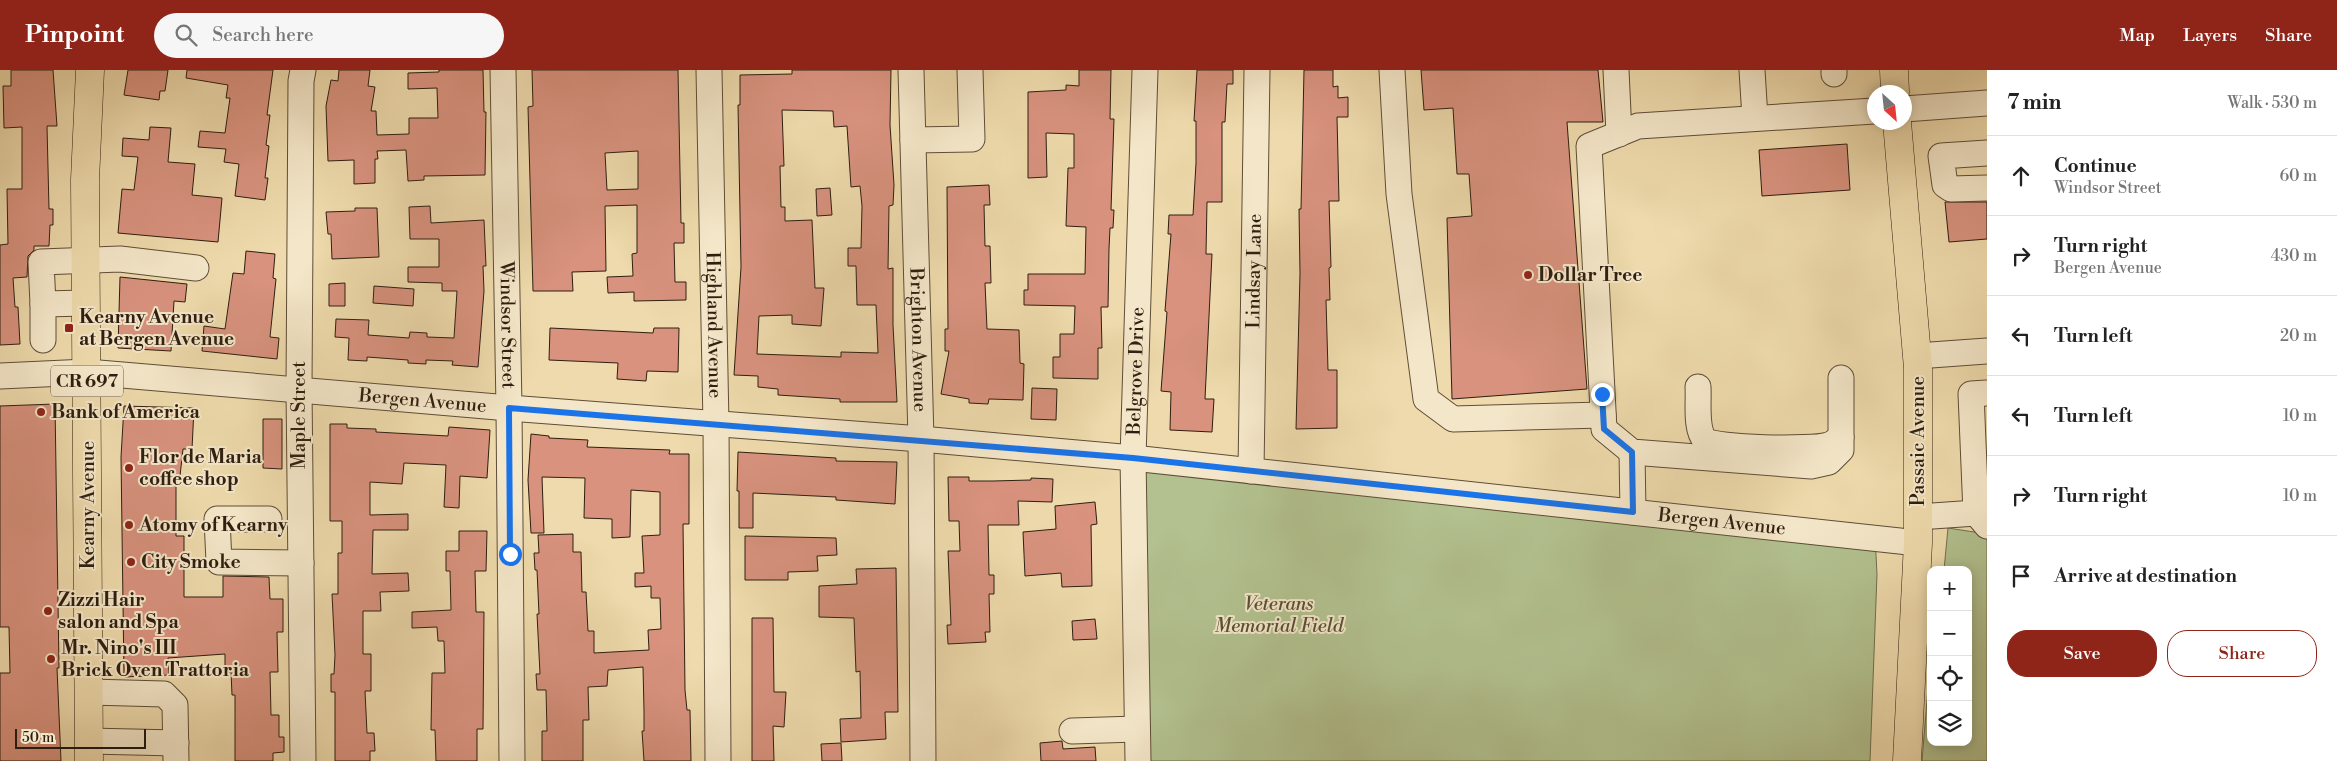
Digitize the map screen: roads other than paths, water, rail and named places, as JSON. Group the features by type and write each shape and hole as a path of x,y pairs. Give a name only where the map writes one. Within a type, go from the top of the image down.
{"main road":[{"name":"Kearny Avenue","path":"89,751 85,180 90,70"},
{"path":"1894,70 1895,85"},
{"name":"Passaic Avenue","path":"1898,130 1917,356 1918,544 1907,761"}],"street":[{"name":"Maple Street","path":"303,70 301,82 299,389 303,761"},
{"name":"Windsor Street","path":"503,70 509,408 512,761"},
{"name":"Highland Avenue","path":"709,70 716,424 718,761"},
{"name":"Brighton Avenue","path":"911,70 921,440 923,761"},
{"path":"913,140 972,139 970,70"},
{"name":"Belgrove Drive","path":"1138,761 1133,458 1145,70"},
{"name":"Lindsay Lane","path":"1251,471 1257,70"},
{"path":"1392,70 1399,194 1426,399 1454,419 1603,415"},
{"path":"1616,70 1620,134"},
{"path":"1752,70 1755,118"},
{"path":"1912,108 1987,102"},
{"path":"1841,378 1841,450 1828,462 1811,466 1632,452 1604,429 1589,146 1638,126 1867,111"},
{"path":"1987,153 1941,156 1945,185 1951,190 1987,188"},
{"path":"43,340 41,262 120,259 196,268"},
{"path":"43,304 86,303"},
{"path":"1917,356 1987,351"},
{"name":"Bergen Avenue","path":"0,376 87,372 1133,458 1918,544"},
{"path":"1698,387 1700,432 1706,441 1717,444 1783,449 1828,445 1841,437"},
{"path":"1918,517 1982,519 1971,394 1987,393"},
{"path":"1632,452 1633,512"},
{"path":"269,519 217,519 218,562 301,563"},
{"path":"89,692 164,694 175,705 176,752 89,751"},
{"path":"1072,731 1137,729"}],"place":[{"name":"Dollar Tree","path":"1528,275"},
{"name":"Kearny Avenue at Bergen Avenue","path":"69,328"},
{"name":"Bank of America","path":"41,412"},
{"name":"Flor de Maria coffee shop","path":"129,468"},
{"name":"Atomy of Kearny","path":"129,525"},
{"name":"City Smoke","path":"131,562"},
{"name":"Zizzi Hair salon and Spa","path":"48,611"},
{"name":"Mr. Nino's III Brick Oven Trattoria","path":"51,659"}],"park label":[{"name":"Veterans Memorial Field","path":"1279,615"}]}
